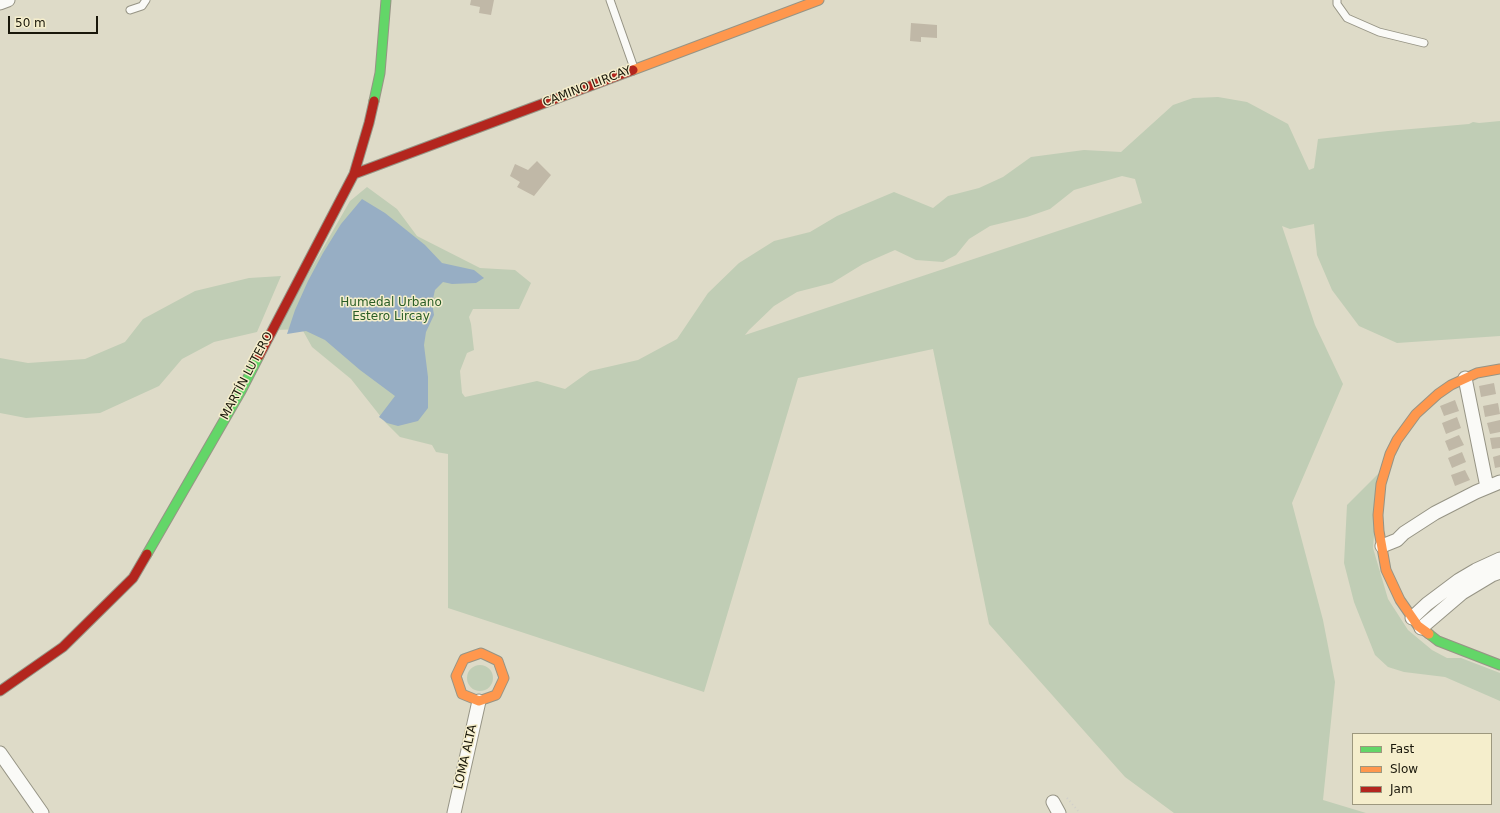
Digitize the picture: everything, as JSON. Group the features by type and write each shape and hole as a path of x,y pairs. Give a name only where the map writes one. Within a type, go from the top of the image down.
{"street":[{"path":"0,3 8,0"},
{"name":"MARTÍN LUTERO","path":"0,691 64,647 132,578 240,390 354,174 369,122 380,73 386,0"},
{"name":"CAMINO LIRCAY","path":"354,174 820,0"},
{"path":"1500,369 1477,373 1465,378 1438,394 1416,414 1397,440 1390,454 1381,484 1378,515 1386,570 1400,600 1417,623 1438,641 1500,665"},
{"path":"1465,378 1487,488"},
{"path":"1382,546 1397,540 1404,533 1435,513 1500,482"},
{"path":"1417,623 1432,600 1459,580 1500,559"},
{"path":"1417,623 1462,593 1492,575 1500,572"},
{"path":"481,653 498,661 504,678 496,695 479,701 462,694 456,676 464,659 481,653"},
{"name":"LOMA ALTA","path":"454,813 479,701"},
{"path":"0,753 42,813"}],"lane":[{"path":"130,10 142,6 146,0"},
{"path":"610,0 634,69"},
{"path":"1337,0 1337,4 1348,18 1379,32 1424,44"}],"path":[{"path":"1067,798 1080,813"}],"green space":[{"name":"Humedal Urbano Estero Lircay","path":"1218,97 1247,102 1288,124 1309,170 1314,168 1318,139 1469,124 1473,122 1479,123 1500,121 1500,336 1397,343 1359,326 1332,290 1317,255 1314,224 1290,229 1282,226 1315,325 1343,384 1292,503 1323,620 1335,682 1323,800 1366,813 1174,813 1125,777 989,624 933,349 798,378 704,692 448,608 448,454 436,452 432,445 400,437 385,422 351,379 312,347 302,329 276,330 350,201 367,187 397,209 417,236 480,268 515,270 531,283 519,309 473,309 469,317 474,350 467,353 460,371 462,393 465,397 537,381 565,389 590,371 638,360 677,339 708,293 739,263 774,241 810,232 837,216 894,192 933,208 948,196 979,188 1003,177 1031,157 1084,150 1121,152 1173,105 1193,98","holes":["1122,176 1135,179 1142,203 745,335 774,306 797,292 832,283 863,264 895,250 916,260 943,262 956,255 969,239 990,226 1027,217 1050,209 1074,190"]},
{"path":"281,276 257,332 214,342 182,359 159,386 100,413 26,418 0,413 0,358 28,363 85,359 125,342 143,319 195,291 249,278"},
{"path":"1379,473 1373,548 1388,599 1408,630 1432,650 1447,658 1461,658 1500,673 1500,701 1445,677 1404,672 1388,667 1375,655 1354,602 1344,563 1347,505"},
{"path":"480,665 489,669 493,678 489,687 480,691 471,687 467,678 471,669"}],"water":[{"path":"362,199 385,213 425,245 442,263 474,270 484,278 476,283 452,284 443,282 435,290 432,303 434,315 426,332 424,345 428,377 428,408 418,421 398,426 387,423 379,417 395,396 360,370 325,340 306,331 287,334 295,310 323,253 341,224"}],"building":[{"path":"471,0 494,0 491,15 479,13 480,7 470,5"},
{"path":"911,23 937,25 937,38 921,37 921,42 910,41"},
{"path":"537,161 551,175 534,196 517,187 520,182 510,176 515,164 528,170"},
{"path":"1494,383 1496,394 1481,397 1479,386"},
{"path":"1455,400 1459,411 1444,416 1440,406"},
{"path":"1498,403 1500,414 1485,417 1483,406"},
{"path":"1457,417 1461,428 1446,434 1442,423"},
{"path":"1500,420 1500,432 1490,434 1487,423"},
{"path":"1459,435 1464,445 1449,451 1445,441"},
{"path":"1500,437 1500,448 1492,449 1490,438"},
{"path":"1462,452 1466,462 1452,468 1448,458"},
{"path":"1500,455 1500,467 1495,468 1493,457"},
{"path":"1465,470 1470,480 1455,486 1451,475"}],"traffic: fast":[{"path":"374,101 380,73 386,0"},
{"path":"147,554 241,391 259,356"},
{"path":"1429,634 1438,641 1500,665"}],"traffic: slow":[{"path":"633,70 819,0"},
{"path":"1429,634 1418,626 1400,600 1386,570 1379,531 1378,515 1381,484 1390,454 1397,440 1416,414 1438,394 1451,385 1477,373 1500,369"},
{"path":"481,653 498,661 504,678 496,695 479,701 462,694 456,676 464,659 481,653"}],"traffic: jam":[{"path":"354,174 633,70"},
{"path":"259,356 354,174 374,101"},
{"path":"0,691 63,647 133,578 147,554"}]}
